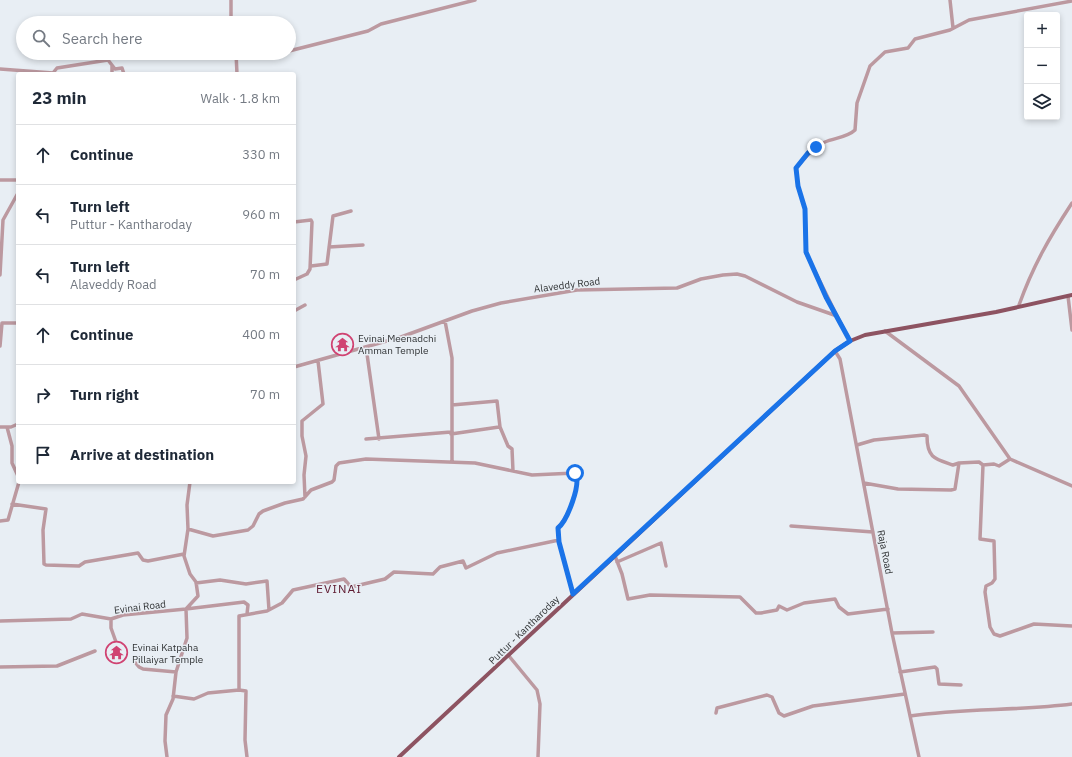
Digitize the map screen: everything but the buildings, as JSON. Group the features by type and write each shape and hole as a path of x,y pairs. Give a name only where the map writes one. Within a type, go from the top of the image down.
{"main road":[{"name":"Puttur - Kantharoday","path":"399,757 835,351 850,341 885,331 996,312 1019,305 1070,296"}],"street":[{"path":"231,0 231,16"},
{"path":"296,48 368,32 381,24 475,0"},
{"path":"950,0 952,28"},
{"path":"850,341 806,252 805,209 798,186 796,168 808,153 816,147 825,142 849,134 855,130 858,103 864,79 870,66 879,56 890,50 908,48 915,39 936,35 969,20 1072,1"},
{"path":"55,72 57,68 108,60 114,69 122,68 123,72"},
{"path":"237,60 237,72"},
{"path":"112,66 112,72"},
{"path":"0,69 40,72"},
{"path":"0,180 16,180"},
{"path":"0,275 3,220 16,197"},
{"path":"1019,305 1028,280 1042,250 1072,203"},
{"path":"311,266 327,264 333,216 351,212"},
{"path":"296,222 312,221 311,266 307,274 296,279"},
{"path":"329,246 363,245"},
{"name":"Alaveddy Road","path":"296,366 366,347 501,303 577,290 677,288 701,279 737,274 745,276 797,302 837,316"},
{"path":"1070,296 1072,330"},
{"path":"296,310 305,305"},
{"path":"445,321 452,358 452,462"},
{"path":"0,346 2,323 16,323"},
{"path":"885,331 959,386 1010,460 1072,486"},
{"path":"366,347 380,439"},
{"name":"Raja Road","path":"835,351 840,359 892,633 919,757"},
{"path":"305,498 304,475 306,456 302,436 302,421 323,404 318,361"},
{"path":"452,405 497,401 500,427 508,446 512,449 513,471"},
{"path":"0,427 16,425"},
{"path":"7,427 12,446 12,463 16,472"},
{"path":"366,440 451,433 499,427"},
{"path":"857,445 874,440 924,435 927,436 930,453 935,460 953,466 959,463 979,462 983,466 980,539 994,541 995,579 992,583 986,586 985,592 990,627 994,634 1000,636 1034,624 1072,626"},
{"path":"188,529 212,536 241,532 253,526 259,514 263,511 285,502 305,498 311,490 334,480 336,466 339,463 346,461 366,459 475,463 532,475 575,473 577,476 577,490 564,524 558,528 558,540 573,594"},
{"path":"983,466 994,464 999,466 1010,460"},
{"path":"864,484 898,489 951,490 955,489 959,463"},
{"path":"0,521 8,520 18,484"},
{"path":"168,757 165,723 166,715 173,696 176,672 187,638 186,609 198,598 196,583 190,574 184,554 188,529 187,505 190,484"},
{"path":"12,504 46,509 43,530 43,555 44,564 46,565 79,566 84,562 138,553 144,560 148,561 184,554"},
{"path":"791,526 873,532"},
{"path":"239,690 239,616 269,610 282,603 293,590 339,579 344,579 351,587 385,579 394,572 433,574 440,567 449,563 463,562 466,568 497,554 558,540"},
{"path":"617,562 661,543 666,566"},
{"path":"615,556 628,599 650,596 740,597 756,612 761,613 777,610 779,606 788,610 804,603 836,599 840,607 848,614 888,609"},
{"path":"196,583 220,580 246,584 267,581 269,610"},
{"name":"Evinai Road","path":"0,621 71,619 82,614 111,619 123,615 244,602 248,605 247,614"},
{"path":"111,619 111,628 116,642"},
{"path":"892,633 933,632"},
{"path":"0,667 57,666 96,652"},
{"path":"509,656 537,690 540,704 538,757"},
{"path":"134,661 139,667 144,669 176,672"},
{"path":"900,672 935,667 937,669 939,684 961,685"},
{"path":"173,696 194,698 208,693 239,690 246,691 246,757"},
{"path":"716,714 718,708 767,695 772,697 779,713 784,716 813,706 905,694"},
{"path":"910,716 990,710 1022,710 1072,704"}],"place":[{"name":"Evinai Meenadchi Amman Temple","path":"343,344"},
{"name":"Evinai Katpaha Pillaiyar Temple","path":"117,653"}],"district":[{"name":"EVINAI","path":"339,588"}],"route":[{"path":"575,473 578,484 577,490 564,524 558,528 559,542 573,594 835,351 850,341 826,297 806,252 805,209 798,186 796,168 808,153 816,147"}]}
